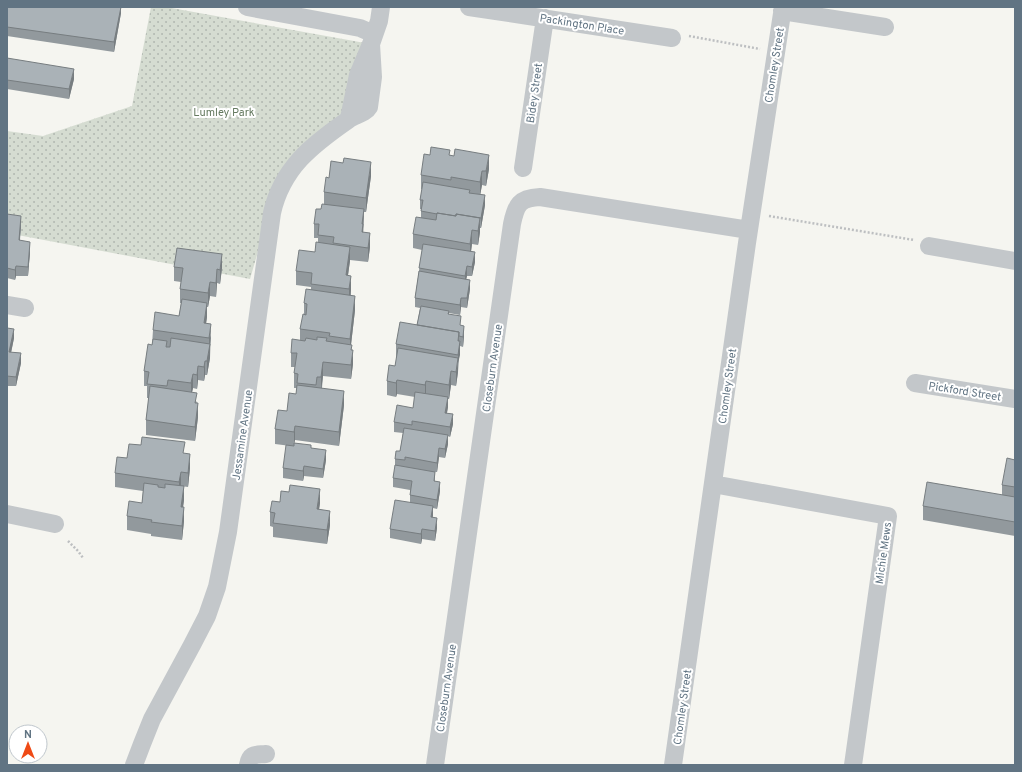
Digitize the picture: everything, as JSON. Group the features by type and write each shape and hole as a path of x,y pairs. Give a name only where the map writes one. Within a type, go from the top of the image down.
{"street":[{"path":"247,7 276,10 360,28 373,39 381,7"},
{"name":"Packington Place","path":"469,7 672,38"},
{"path":"782,9 885,27"},
{"name":"Chomley Street","path":"673,765 782,9"},
{"name":"Bidey Street","path":"523,168 544,18"},
{"name":"Jessamine Avenue","path":"134,765 152,719 207,616 217,587 228,532 274,204 285,178 298,161 318,142 350,118 367,110 369,107 373,77 373,39"},
{"name":"Closeburn Avenue","path":"435,765 512,224 516,207 522,201 540,197 749,230"},
{"path":"929,246 1015,261"},
{"path":"7,305 25,308"},
{"name":"Pickford Street","path":"915,383 1015,399"},
{"name":"Michie Mews","path":"713,484 888,516 853,765"},
{"path":"7,514 55,524"},
{"path":"248,765 249,759 255,754 266,754"}],"path":[{"path":"672,38 678,32 688,36 763,49"},
{"path":"762,215 920,241 929,246"},
{"path":"68,541 83,558"}],"green space":[{"name":"Lumley Park","path":"151,7 166,7 365,43 360,110 309,149 269,214 250,279 7,233 7,131 43,136 132,106"}],"building":[{"path":"7,7 121,7 114,42 7,27"},
{"path":"7,58 74,69 69,89 7,80"},
{"path":"431,147 450,150 449,155 454,156 455,149 489,155 486,171 482,171 480,182 451,177 451,180 421,175 424,154 430,155"},
{"path":"344,158 371,162 366,198 324,192 326,177 329,178 331,161 343,163"},
{"path":"423,182 470,190 469,193 485,195 481,218 421,211 423,200 420,200"},
{"path":"322,204 364,209 362,232 370,233 368,248 333,243 334,237 318,235 319,224 314,224 316,209 321,209"},
{"path":"437,213 456,216 456,214 480,218 478,231 472,230 470,244 413,234 416,217 436,220"},
{"path":"7,214 21,216 19,240 30,242 28,267 16,266 15,270 7,268"},
{"path":"316,242 350,247 346,275 351,276 349,289 311,284 312,273 296,271 299,250 315,252"},
{"path":"423,244 475,252 472,267 467,266 465,276 419,268"},
{"path":"177,248 222,254 220,270 217,269 216,283 210,282 208,293 180,289 183,268 174,267"},
{"path":"419,271 470,280 467,298 461,298 460,305 415,298"},
{"path":"306,289 355,296 350,339 329,336 330,333 300,329 303,314 306,315 307,304 304,303"},
{"path":"182,299 207,303 204,323 211,324 209,338 153,330 155,312 179,316"},
{"path":"421,306 449,311 448,314 461,316 460,325 464,326 463,337 459,336 459,332 417,325"},
{"path":"400,322 459,332 458,341 460,341 458,355 396,344"},
{"path":"7,328 14,329 9,352 21,353 16,377 7,376"},
{"path":"317,337 327,338 326,341 352,345 351,350 353,350 351,365 323,362 321,377 317,377 316,385 297,383 298,374 294,373 297,353 291,353 292,339 305,341 306,338 317,340"},
{"path":"171,338 210,344 207,361 205,361 204,367 198,366 197,375 193,374 191,383 168,380 167,386 147,384 149,372 144,371 148,344 152,345 153,339 167,341 166,347 170,347"},
{"path":"398,348 458,358 456,372 451,371 449,385 426,381 425,385 397,380 396,383 387,381 389,365 395,366"},
{"path":"297,385 344,391 339,432 295,426 294,432 275,429 278,410 287,411 289,393 296,394"},
{"path":"150,386 197,393 195,403 198,403 195,427 146,420"},
{"path":"415,392 448,397 445,413 453,414 450,427 412,421 412,425 394,422 397,405 413,408"},
{"path":"404,428 448,435 445,449 439,448 437,463 405,457 405,460 395,459 396,451 400,451"},
{"path":"142,437 185,442 183,453 190,454 188,473 181,472 179,482 115,473 117,457 127,458 129,444 141,445"},
{"path":"294,443 311,445 311,448 326,450 323,469 304,466 303,471 283,468 286,445 294,446"},
{"path":"1007,458 1015,460 1015,487 1002,485"},
{"path":"395,465 435,472 434,481 440,482 437,500 410,495 412,481 393,478"},
{"path":"927,482 1015,497 1015,522 923,506"},
{"path":"144,483 158,485 158,487 165,488 165,484 184,486 181,507 184,507 182,526 151,522 152,520 127,516 129,501 142,503"},
{"path":"290,485 320,489 317,509 330,511 327,530 273,523 275,513 270,512 272,501 280,502 281,491 289,492"},
{"path":"395,500 433,506 431,517 437,518 435,531 422,529 421,534 390,529"}]}
